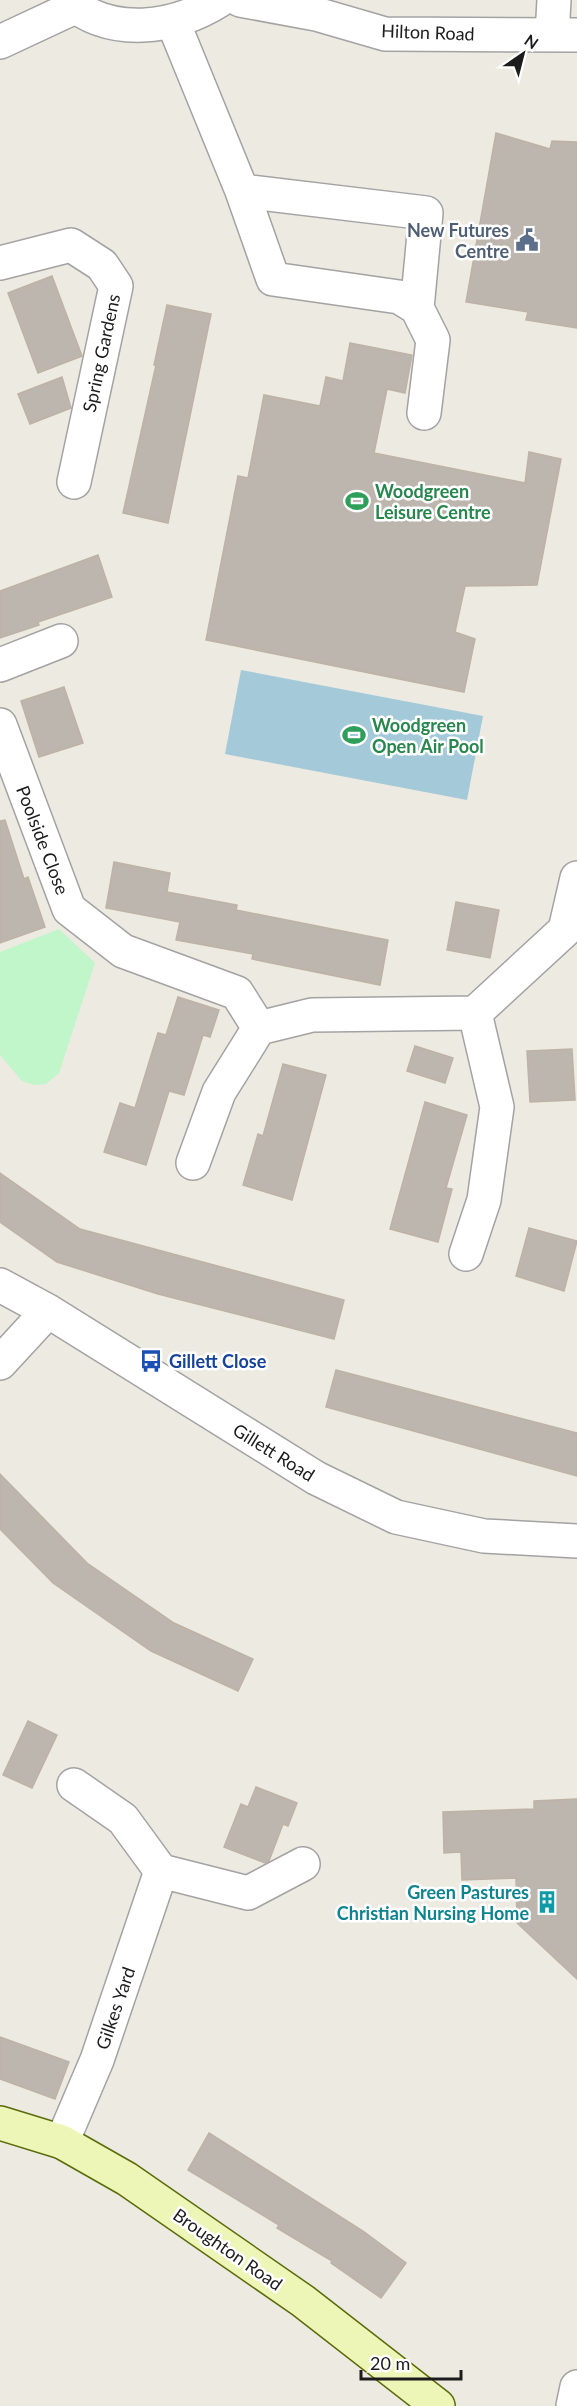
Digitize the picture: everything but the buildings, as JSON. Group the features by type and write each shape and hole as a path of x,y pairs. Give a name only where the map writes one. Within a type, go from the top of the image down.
{"main road":[{"name":"Broughton Road","path":"0,2123 62,2142 127,2179 303,2301 438,2406"}],"street":[{"path":"0,42 71,3 105,21 139,26 173,22 200,13 220,0"},
{"name":"Hilton Road","path":"240,0 308,7 386,33 564,35"},
{"path":"554,0 564,35"},
{"path":"173,22 242,191 273,279 399,297 417,308"},
{"path":"242,191 426,213 417,308 433,340 424,413"},
{"name":"Spring Gardens","path":"0,263 71,245 102,265 116,286 74,482"},
{"path":"0,665 61,641"},
{"name":"Poolside Close","path":"0,724 69,909 123,951 237,993 259,1028"},
{"path":"193,1163 219,1092 259,1028 312,1015 476,1012 565,930 577,879"},
{"path":"466,1254 484,1200 497,1107 476,1012"},
{"name":"Gillett Road","path":"0,1285 48,1311 316,1478 396,1517 484,1536 577,1541"},
{"path":"0,1363 48,1311"},
{"path":"74,1785 123,1820 161,1871 248,1893 303,1864"},
{"name":"Gilkes Yard","path":"62,2142 97,2060 161,1871"},
{"path":"573,2406 577,2387"}],"green space":[{"path":"59,929 95,963 59,1073 46,1084 34,1085 22,1081 0,1055 0,952"}],"water":[{"name":"Woodgreen Open Air Pool","path":"241,670 483,716 467,800 225,754"}],"place":[{"name":"New Futures Centre","path":"527,240"},
{"name":"Woodgreen Leisure Centre","path":"357,501"},
{"name":"Woodgreen Open Air Pool","path":"354,735"},
{"name":"Gillett Close","path":"151,1361"},
{"name":"Green Pastures Christian Nursing Home","path":"547,1902"}]}
